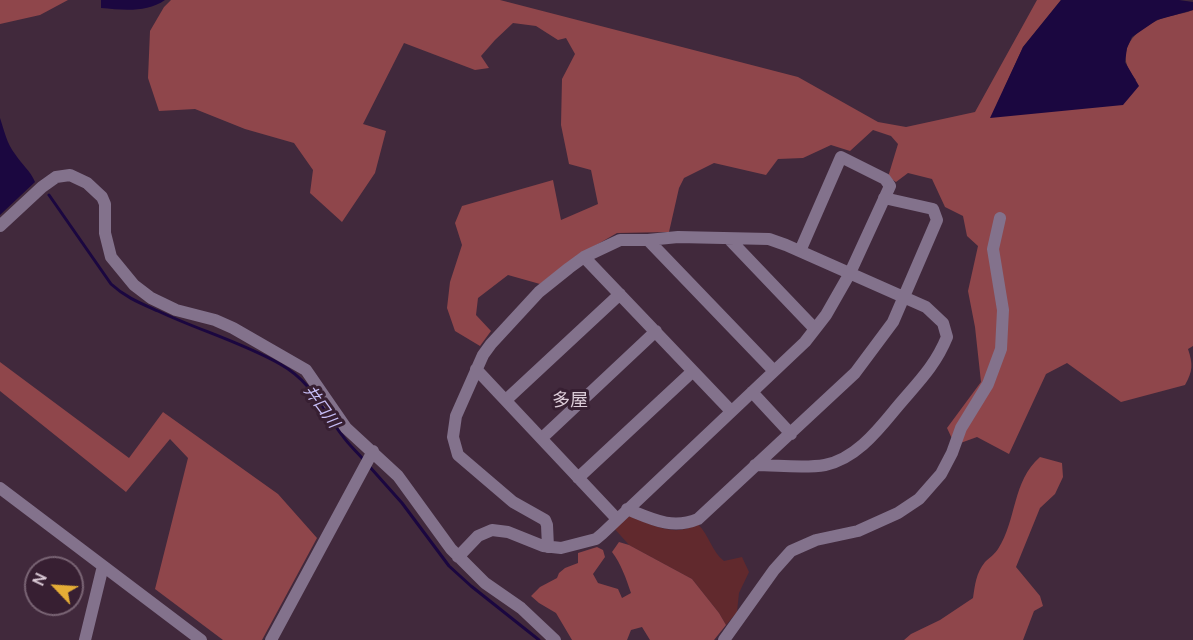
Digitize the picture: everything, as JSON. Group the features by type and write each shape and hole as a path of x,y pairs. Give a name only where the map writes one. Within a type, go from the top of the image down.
{"street":[{"path":"458,557 478,536 492,530 508,532 548,547 561,549 596,539 805,342 826,315 850,273 890,186 885,179 841,157 800,251"},
{"path":"0,226 51,180 63,175 81,179 102,197 105,204 106,244 111,257 134,285 151,298 176,310 224,324 296,363 310,375 355,438 398,476 458,557 484,583 520,608 555,640"},
{"path":"627,509 662,523 692,522 705,515 755,465 855,373 893,322 938,220 933,209 884,198"},
{"path":"724,640 769,577 792,551 816,540 858,531 898,513 919,500 941,474 961,428 988,384 1000,348 1003,310 993,249 1000,218"},
{"path":"548,547 547,525 544,520 513,502 458,455 453,437 456,416 483,355 513,320 540,292 584,257 620,240 678,237 730,240 769,239 926,307 942,321 947,337 934,362 919,384 881,427 853,452 826,465 804,467 755,465"},
{"path":"648,240 774,371"},
{"path":"730,240 815,329"},
{"path":"584,257 731,411"},
{"path":"506,400 620,294"},
{"path":"542,438 656,331"},
{"path":"476,369 617,519"},
{"path":"578,478 693,371"},
{"path":"752,392 791,434"},
{"path":"271,640 373,452"},
{"path":"0,488 201,640"},
{"path":"85,640 103,566"}],"shaded area":[{"path":"0,0 68,0 40,15 0,24"},
{"path":"101,0 165,0 150,7 126,10 101,8"},
{"path":"171,0 500,0 798,77 878,122 906,127 975,112 1037,0 1061,0 1023,47 1003,91 1136,80 1126,62 1128,46 1132,38 1156,21 1193,10 1193,346 1188,349 1191,363 1190,376 1185,385 1121,402 1067,363 1046,374 1009,454 977,437 955,445 947,428 981,382 975,327 968,291 978,246 967,236 963,216 945,207 932,179 908,173 896,182 888,177 898,144 891,136 873,130 850,151 831,145 803,158 778,159 766,175 714,163 684,178 679,188 669,232 617,233 579,255 540,284 508,275 478,298 476,315 491,331 480,346 455,331 447,308 450,282 462,245 455,223 462,206 553,180 561,220 598,204 591,170 569,164 561,125 562,79 575,54 566,38 558,40 536,26 513,23 481,56 489,68 475,70 404,43 363,124 386,131 375,173 342,222 310,193 313,170 294,143 245,129 195,109 159,111 148,78 150,31 164,7"},
{"path":"1061,0 1179,0 1193,2 1193,10 1157,20 1132,37 1127,48 1125,62 1139,86 1123,105 990,118 1023,47"},
{"path":"0,118 10,146 35,182 0,215"},
{"path":"0,362 129,458 163,412 278,494 317,538 262,640 223,640 155,589 188,458 170,439 126,492 0,391"},
{"path":"1040,457 1062,463 1063,477 1055,494 1040,508 1016,567 1040,596 1043,606 1034,611 1023,640 904,640 973,598 980,570 997,551 1004,538 1024,477"},
{"path":"630,516 672,530 689,528 698,524 716,553 724,561 742,557 749,572 739,593 737,612 726,625 692,579 629,545 613,527"},
{"path":"619,542 629,545 692,579 726,625 714,640 650,640 642,627 631,630 627,640 572,640 556,613 531,596 540,587 557,578 565,568 578,563 578,553 597,547 603,550 605,557 593,574 598,583 618,589 622,598 631,593 621,566 612,552"}],"waterway":[{"name":"井口川","path":"49,195 116,289 173,318 250,349 291,371 308,387 344,438 363,459"},
{"name":"井口川","path":"369,466 402,503 449,566 539,640"}],"district":[{"name":"多屋","path":"570,401"}]}
